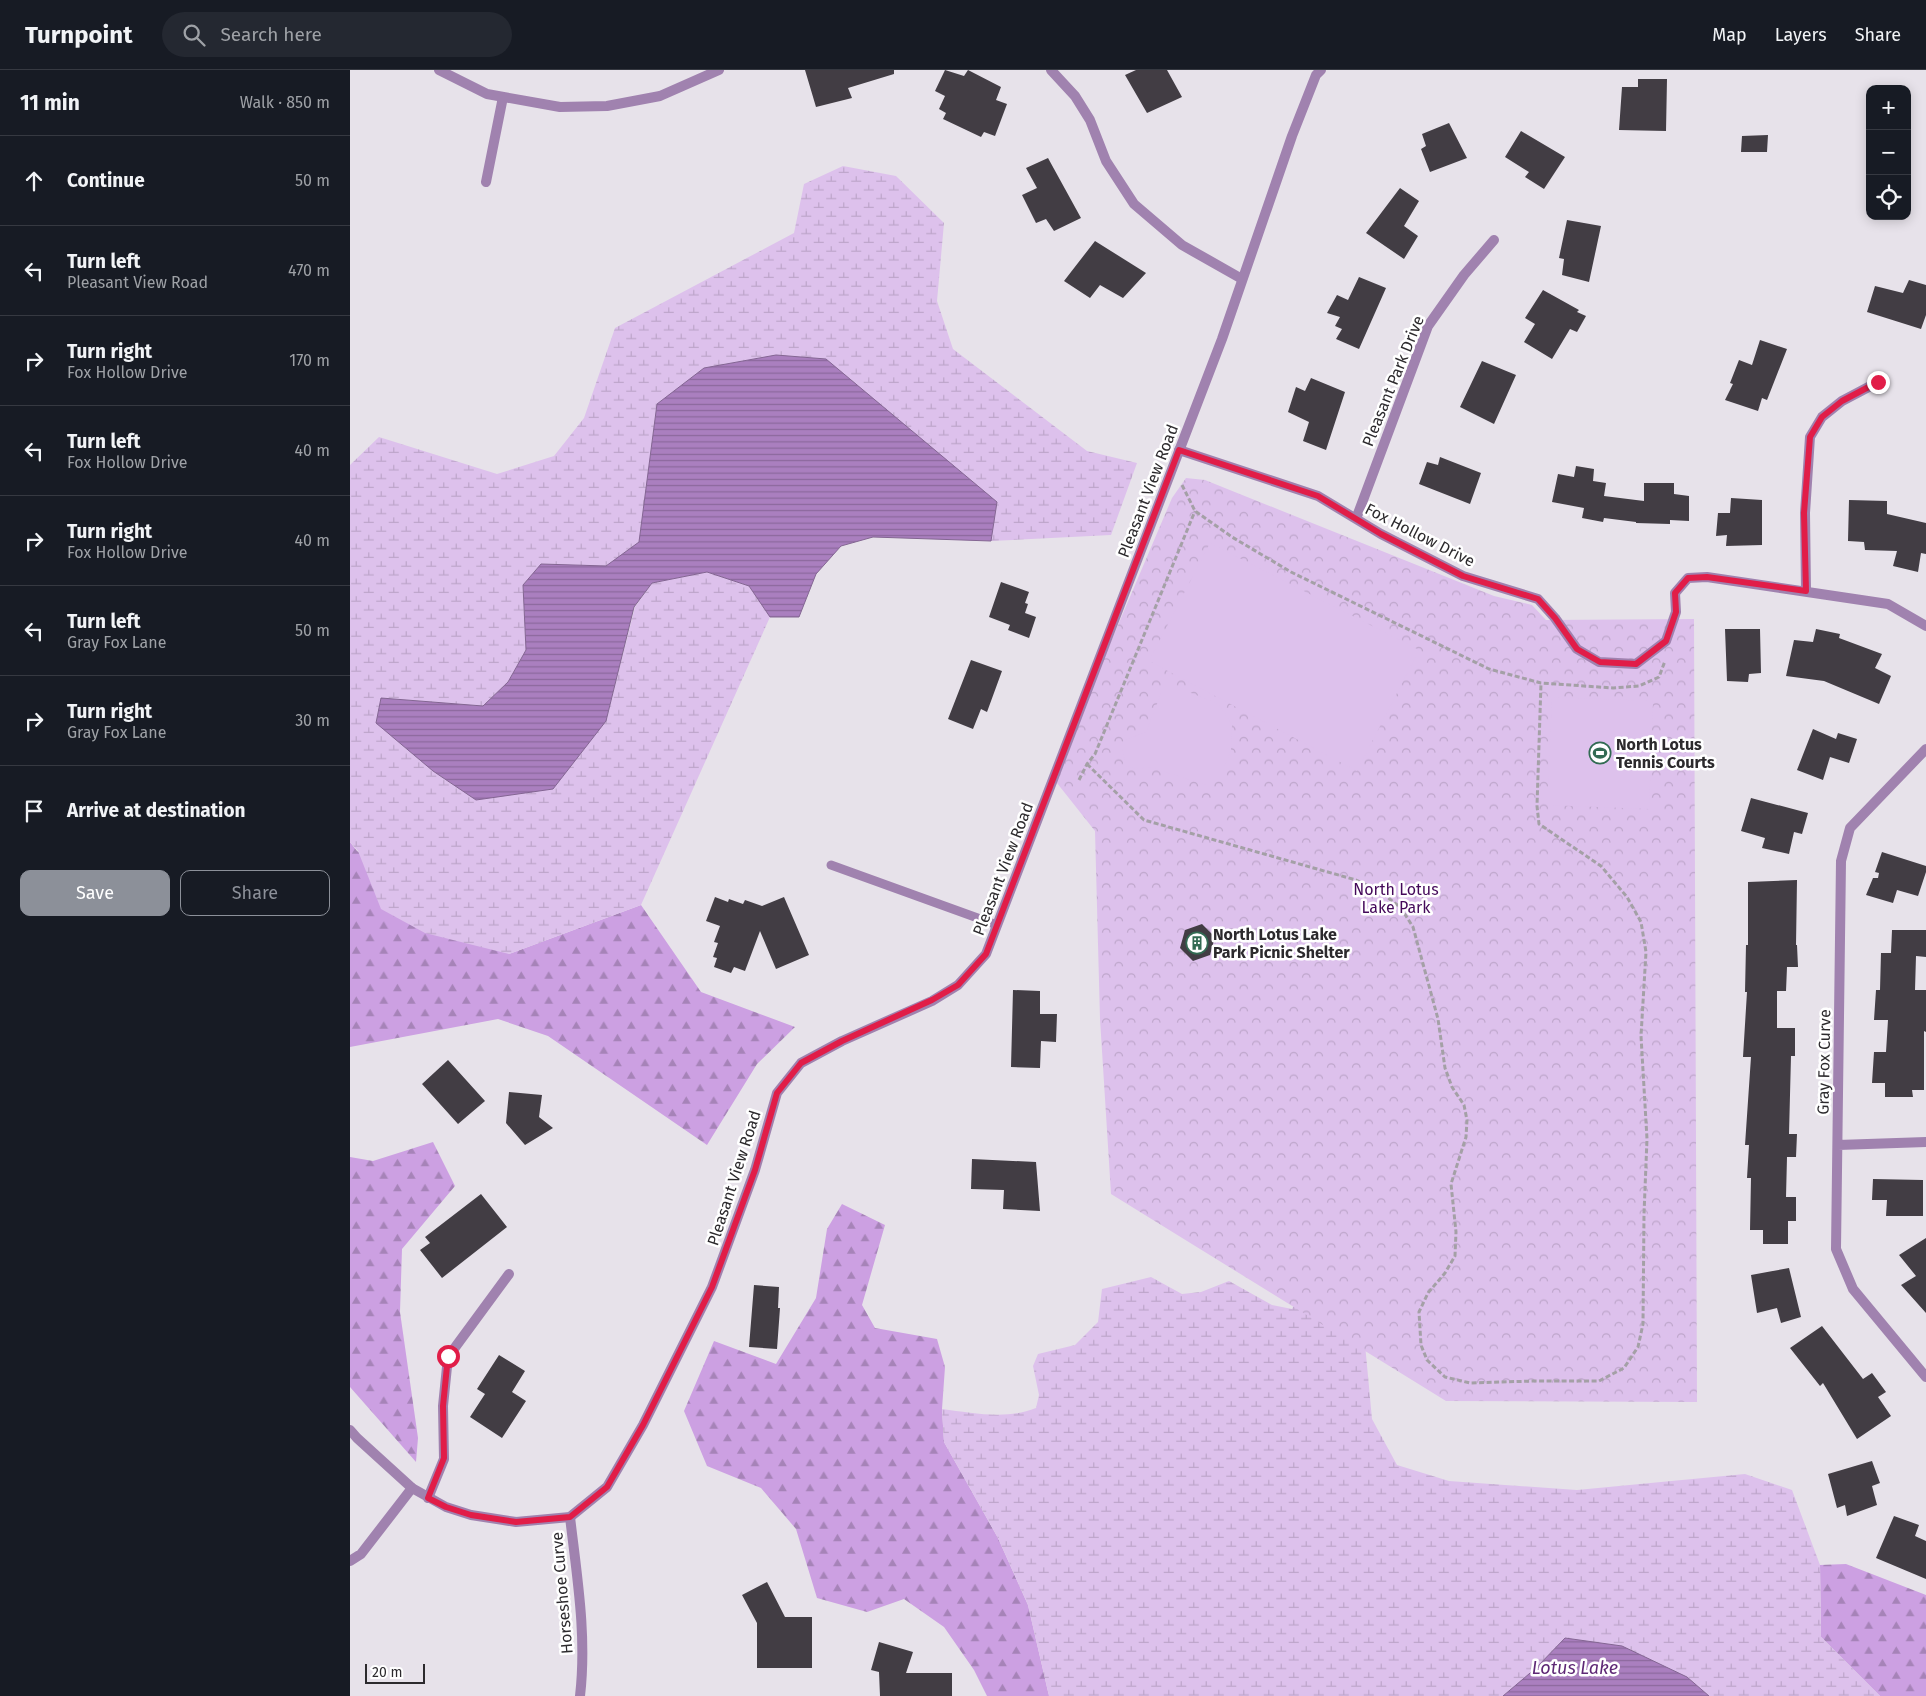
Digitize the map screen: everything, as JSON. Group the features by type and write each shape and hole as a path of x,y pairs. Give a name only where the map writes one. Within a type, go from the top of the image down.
{"street":[{"path":"439,70 487,94 560,107 606,106 660,96 719,70"},
{"path":"1051,70 1075,96 1090,120 1106,161 1134,204 1182,246 1242,280"},
{"name":"Pleasant View Road","path":"570,1517 607,1487 643,1425 712,1287 755,1170 777,1093 801,1063 842,1041 932,1000 958,985 986,954 1222,339 1292,136 1316,75 1320,70"},
{"path":"486,182 503,97"},
{"name":"Pleasant Park Drive","path":"1356,519 1428,326 1464,275 1494,240"},
{"path":"1806,591 1804,513 1810,437 1822,417 1842,401 1878,382"},
{"name":"Fox Hollow Drive","path":"1179,450 1318,496 1381,534 1463,576 1538,599 1555,618 1577,649 1600,662 1636,664 1666,641"},
{"path":"1666,641 1676,612 1675,593 1688,578 1707,577 1888,604 1926,626"},
{"name":"Gray Fox Curve","path":"1926,749 1850,828 1841,861 1836,1249 1853,1289 1926,1377"},
{"path":"1838,1145 1926,1142"},
{"path":"428,1498 444,1458 443,1406 448,1356 509,1274"},
{"path":"350,1430 356,1438 412,1488 446,1507 471,1515 516,1522 570,1517"},
{"path":"350,1561 361,1554 412,1488"},
{"name":"Horseshoe Curve","path":"570,1517 582,1612 583,1669 580,1696"}],"lane":[{"path":"831,865 997,925"}],"path":[{"path":"1179,478 1194,511 1232,537 1291,572 1489,670 1541,683 1613,688 1639,686 1659,676 1666,659 1666,641"},
{"path":"1080,780 1087,764 1095,754 1194,511"},
{"path":"1087,764 1144,820 1356,880 1381,892 1401,908 1413,927 1438,1019 1445,1068 1452,1087 1464,1105 1467,1120 1466,1137 1451,1184 1456,1232 1455,1256 1445,1274 1428,1293 1419,1312 1421,1345 1427,1360 1445,1377 1470,1384 1534,1381 1600,1381 1624,1368 1638,1347 1642,1324 1647,1139 1641,1036 1646,952 1641,922 1627,897 1601,866 1539,824 1537,806 1541,683"}],"green space":[{"path":"843,166 896,176 944,223 937,301 953,349 1087,451 1137,463 1111,535 991,541 997,502 657,404 640,542 606,566 541,565 523,585 526,650 508,682 483,706 382,698 376,722 433,771 476,800 606,721 635,607 652,583 707,572 749,586 770,617 641,905 509,954 425,933 381,909 358,851 350,842 350,465 379,437 497,474 554,456 584,418 615,328 794,233 804,184"},
{"name":"North Lotus Lake Park","path":"1186,478 1205,480 1494,596 1532,605 1546,620 1694,619 1697,1402 1446,1401 1111,1194 1100,1019 1095,831 1053,778 1172,498"},
{"path":"1210,543 1419,650 1357,771 1149,661"},
{"path":"1162,691 1186,691 1219,704 1232,725 1231,750 1222,773 1206,785 1149,767 1137,769 1126,766 1122,749 1125,740 1146,732"},
{"name":"North Lotus Tennis Courts","path":"1552,697 1653,701 1649,809 1547,805"},
{"path":"350,842 357,851 509,954 641,905 701,992 795,1027 757,1064 707,1145 548,1036 498,1019 350,1047"},
{"path":"433,1142 455,1186 402,1249 400,1312 418,1438 416,1462 350,1387 350,1157 373,1161"},
{"path":"842,1204 885,1225 862,1305 875,1328 937,1339 945,1367 942,1409 944,1442 998,1538 1028,1605 1049,1696 987,1696 974,1670 944,1627 904,1599 867,1612 817,1598 796,1529 761,1488 707,1466 684,1411 714,1341 776,1364 816,1298 827,1229"},
{"path":"1358,1269 1372,1419 1397,1465 1449,1481 1577,1490 1745,1474 1792,1490 1820,1565 1821,1637 1880,1696 1709,1696 1687,1677 1565,1638 1536,1668 1503,1696 1049,1696 1028,1605 998,1538 944,1442 942,1409 1002,1415 1025,1412 1036,1408 1039,1395 1033,1366 1038,1354 1075,1345 1098,1322 1102,1289 1151,1277 1182,1294 1201,1292 1229,1281 1272,1305 1292,1309 1302,1291"},
{"path":"1846,1564 1926,1595 1926,1696 1880,1696 1821,1637 1820,1565"}],"water":[{"path":"776,355 826,359 997,502 991,541 873,537 841,546 816,574 799,617 770,617 749,586 707,572 652,583 634,607 606,721 553,789 476,800 433,771 376,723 381,698 483,706 508,682 526,650 523,585 541,564 606,566 639,542 657,404 704,368"},
{"name":"Lotus Lake","path":"1565,1638 1622,1646 1687,1677 1709,1696 1503,1696 1536,1668"}],"building":[{"path":"805,70 894,70 894,74 848,88 852,98 816,107"},
{"path":"945,70 964,76 968,70 1001,87 996,100 1007,104 995,136 984,132 981,137 943,119 946,113 939,109 945,96 935,91"},
{"path":"1136,70 1167,70 1182,97 1147,113 1125,75"},
{"path":"1638,79 1667,79 1666,131 1619,130 1622,87 1638,87"},
{"path":"1449,123 1467,158 1430,172 1421,149 1426,146 1422,134"},
{"path":"1521,131 1565,157 1544,189 1525,177 1529,172 1505,157"},
{"path":"1768,135 1767,152 1741,152 1742,136"},
{"path":"1048,158 1081,218 1054,231 1046,219 1036,223 1022,195 1037,188 1026,168"},
{"path":"1400,188 1419,201 1404,226 1418,236 1404,259 1366,233"},
{"path":"1567,220 1601,226 1589,282 1562,275 1564,259 1559,258"},
{"path":"1095,241 1146,273 1123,298 1100,285 1090,298 1064,281"},
{"path":"1359,277 1386,288 1359,349 1336,339 1342,329 1335,326 1340,317 1327,313 1337,295 1348,300"},
{"path":"1909,280 1926,285 1926,315 1921,329 1867,312 1875,286 1903,293"},
{"path":"1543,290 1579,310 1577,312 1586,316 1577,332 1570,329 1552,359 1524,342 1535,324 1525,318"},
{"path":"1760,340 1787,349 1767,400 1762,398 1758,411 1725,400 1733,384 1730,383 1739,360 1752,365"},
{"path":"1482,361 1516,375 1494,424 1460,407"},
{"path":"1311,378 1345,392 1326,450 1303,441 1309,422 1288,412 1296,387 1305,391"},
{"path":"1440,457 1481,473 1470,504 1419,484 1427,462 1438,465"},
{"path":"1576,466 1594,469 1593,481 1606,483 1604,496 1644,501 1644,483 1674,483 1674,494 1689,496 1689,521 1670,520 1670,524 1636,523 1604,518 1603,522 1582,518 1584,508 1552,502 1558,474 1574,477"},
{"path":"1731,498 1762,500 1762,545 1726,546 1727,535 1716,536 1718,513 1730,513"},
{"path":"1849,500 1887,501 1887,514 1926,523 1926,554 1921,553 1918,572 1893,566 1897,551 1865,550 1864,542 1848,541"},
{"path":"1001,582 1029,592 1025,603 1028,604 1025,613 1036,617 1029,638 1008,630 1010,625 989,617"},
{"path":"1725,629 1760,629 1761,673 1749,674 1748,682 1727,681"},
{"path":"1816,629 1840,634 1839,638 1882,654 1875,668 1891,676 1879,704 1824,681 1786,676 1794,640 1813,642"},
{"path":"971,660 1002,671 987,712 981,709 973,729 948,719"},
{"path":"1813,729 1836,739 1838,733 1857,739 1849,763 1830,757 1823,780 1797,770"},
{"path":"1751,798 1808,813 1802,834 1794,832 1789,854 1762,848 1765,838 1741,831"},
{"path":"1882,852 1926,866 1926,872 1918,896 1897,890 1893,903 1866,895 1873,878 1878,878 1879,873 1875,872"},
{"path":"1797,880 1796,945 1798,967 1787,967 1786,991 1777,991 1777,1028 1795,1028 1795,1056 1791,1056 1789,1134 1797,1134 1796,1157 1787,1157 1786,1197 1796,1197 1796,1221 1788,1221 1788,1244 1763,1244 1763,1230 1750,1230 1751,1178 1747,1178 1749,1145 1745,1145 1751,1057 1743,1057 1747,992 1745,992 1746,945 1748,945 1748,882"},
{"path":"715,897 728,902 729,899 743,904 745,900 762,906 784,897 809,955 776,969 760,931 745,971 734,967 731,973 714,967 717,958 713,957 718,943 714,942 720,926 706,921"},
{"name":"North Lotus Lake Park Picnic Shelter","path":"1202,924 1215,937 1210,955 1193,961 1180,948 1185,930"},
{"path":"1892,930 1926,930 1926,957 1916,956 1915,990 1926,990 1924,1090 1912,1090 1913,1097 1885,1097 1885,1083 1872,1083 1874,1052 1886,1052 1888,1020 1874,1020 1876,990 1880,990 1881,953 1891,953"},
{"path":"1013,990 1040,991 1040,1014 1057,1014 1056,1042 1041,1041 1040,1068 1011,1067"},
{"path":"448,1060 485,1101 458,1124 422,1084"},
{"path":"509,1092 542,1095 539,1117 553,1128 525,1145 506,1123"},
{"path":"972,1159 1036,1162 1040,1211 1003,1209 1004,1190 971,1189"},
{"path":"1873,1179 1923,1180 1923,1216 1886,1216 1887,1200 1872,1200"},
{"path":"481,1194 507,1227 442,1278 420,1250 430,1243 425,1237"},
{"path":"1926,1238 1926,1313 1901,1285 1916,1276 1899,1255"},
{"path":"1789,1268 1801,1317 1781,1323 1777,1308 1757,1313 1751,1275"},
{"path":"754,1285 779,1287 778,1308 780,1308 777,1349 749,1347"},
{"path":"1822,1326 1863,1379 1872,1373 1886,1392 1878,1397 1891,1416 1857,1439 1823,1383 1820,1386 1790,1348"},
{"path":"499,1355 525,1371 512,1392 526,1401 502,1438 470,1417 485,1394 477,1389"},
{"path":"1872,1461 1880,1483 1872,1486 1877,1505 1847,1516 1845,1505 1837,1508 1828,1474"},
{"path":"1894,1516 1919,1525 1915,1536 1926,1541 1926,1579 1876,1558"},
{"path":"767,1582 785,1617 812,1617 812,1668 757,1668 757,1623 742,1595"},
{"path":"879,1642 913,1652 906,1673 952,1673 952,1696 880,1696 879,1672 871,1670"}],"place":[{"name":"North Lotus Tennis Courts","path":"1600,753"},
{"name":"North Lotus Lake Park Picnic Shelter","path":"1197,943"}],"route":[{"path":"448,1356 443,1406 444,1458 428,1498 446,1507 471,1515 516,1522 570,1517 607,1487 643,1425 712,1287 755,1170 777,1093 801,1063 842,1041 932,1000 958,985 986,954 1179,450 1318,496 1381,534 1463,576 1538,599 1555,618 1577,649 1600,662 1636,664 1666,641 1676,612 1675,593 1688,578 1707,577 1806,591 1804,513 1810,437 1822,417 1842,401 1878,382"}]}
